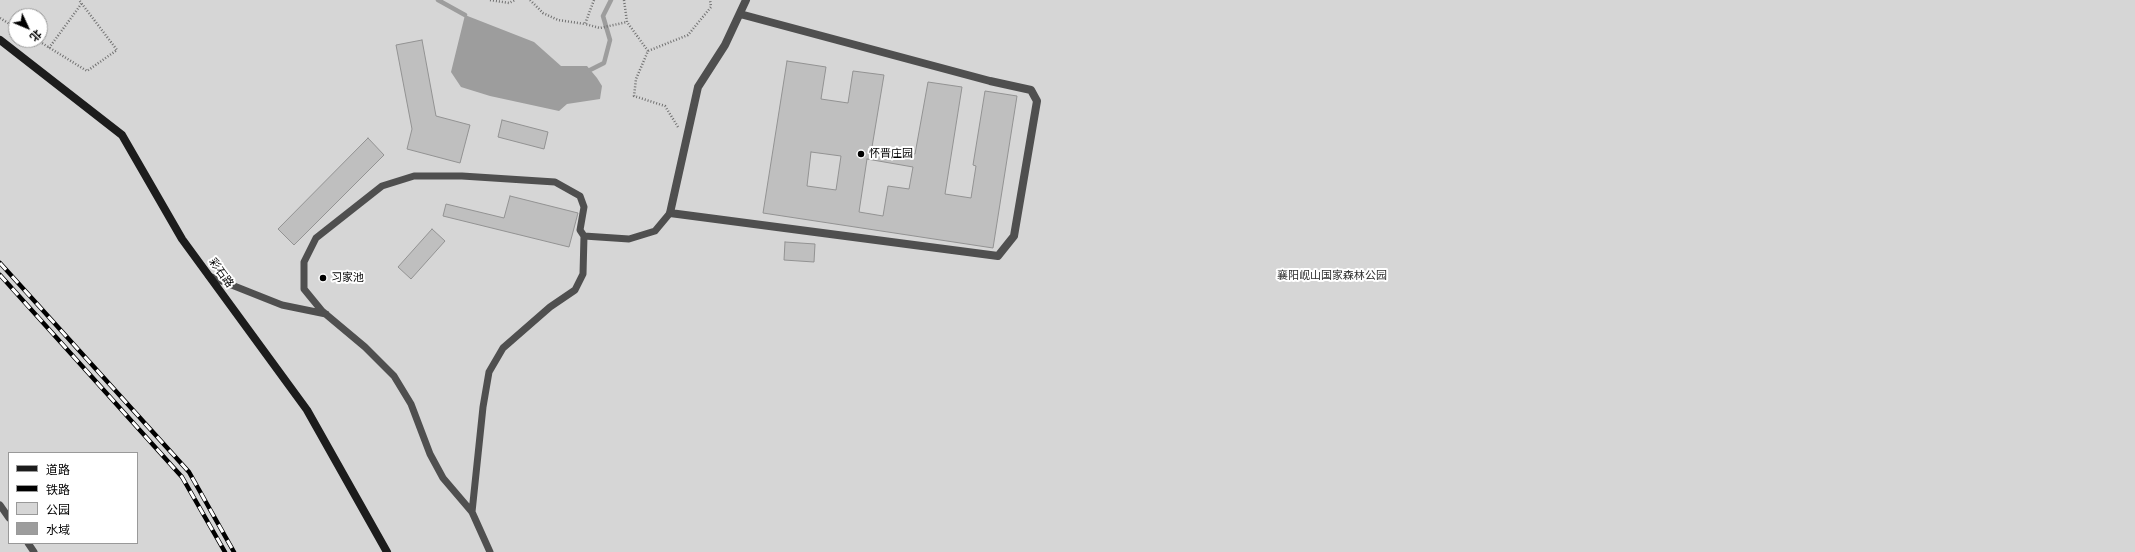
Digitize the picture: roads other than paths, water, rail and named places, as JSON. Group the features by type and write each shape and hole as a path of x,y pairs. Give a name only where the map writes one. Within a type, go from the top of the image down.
{"street":[{"path":"740,14 990,81 1031,90 1038,101 1014,236 998,256 670,214 698,87 725,45 746,0"},
{"name":"彩石路","path":"0,40 122,135 182,239 308,410 387,552"}],"lane":[{"path":"472,512 483,407 489,372 503,348 550,307 575,290 583,274 584,236 580,230 584,207 580,196 555,182 462,176 414,176 382,186 316,238 304,262 304,289 326,314 365,347 394,376 411,404 430,454 443,478 472,512 490,552"},
{"path":"584,236 629,239 655,231 670,214"},
{"path":"209,276 282,305 326,314"},
{"path":"0,505 8,517"}],"water":[{"path":"465,15 534,42 561,66 587,66 602,86 600,99 567,104 559,111 490,96 461,87 451,72"}],"waterway":[{"path":"438,0 465,15"},
{"path":"590,70 604,63 610,40 603,16 611,0"}],"railway":[{"path":"0,263 189,472 234,552"},
{"path":"0,275 182,477 225,552"}],"place":[{"name":"怀晋庄园","path":"861,154"},
{"name":"习家池","path":"323,278"}],"park label":[{"name":"襄阳岘山国家森林公园","path":"1332,276"}]}
